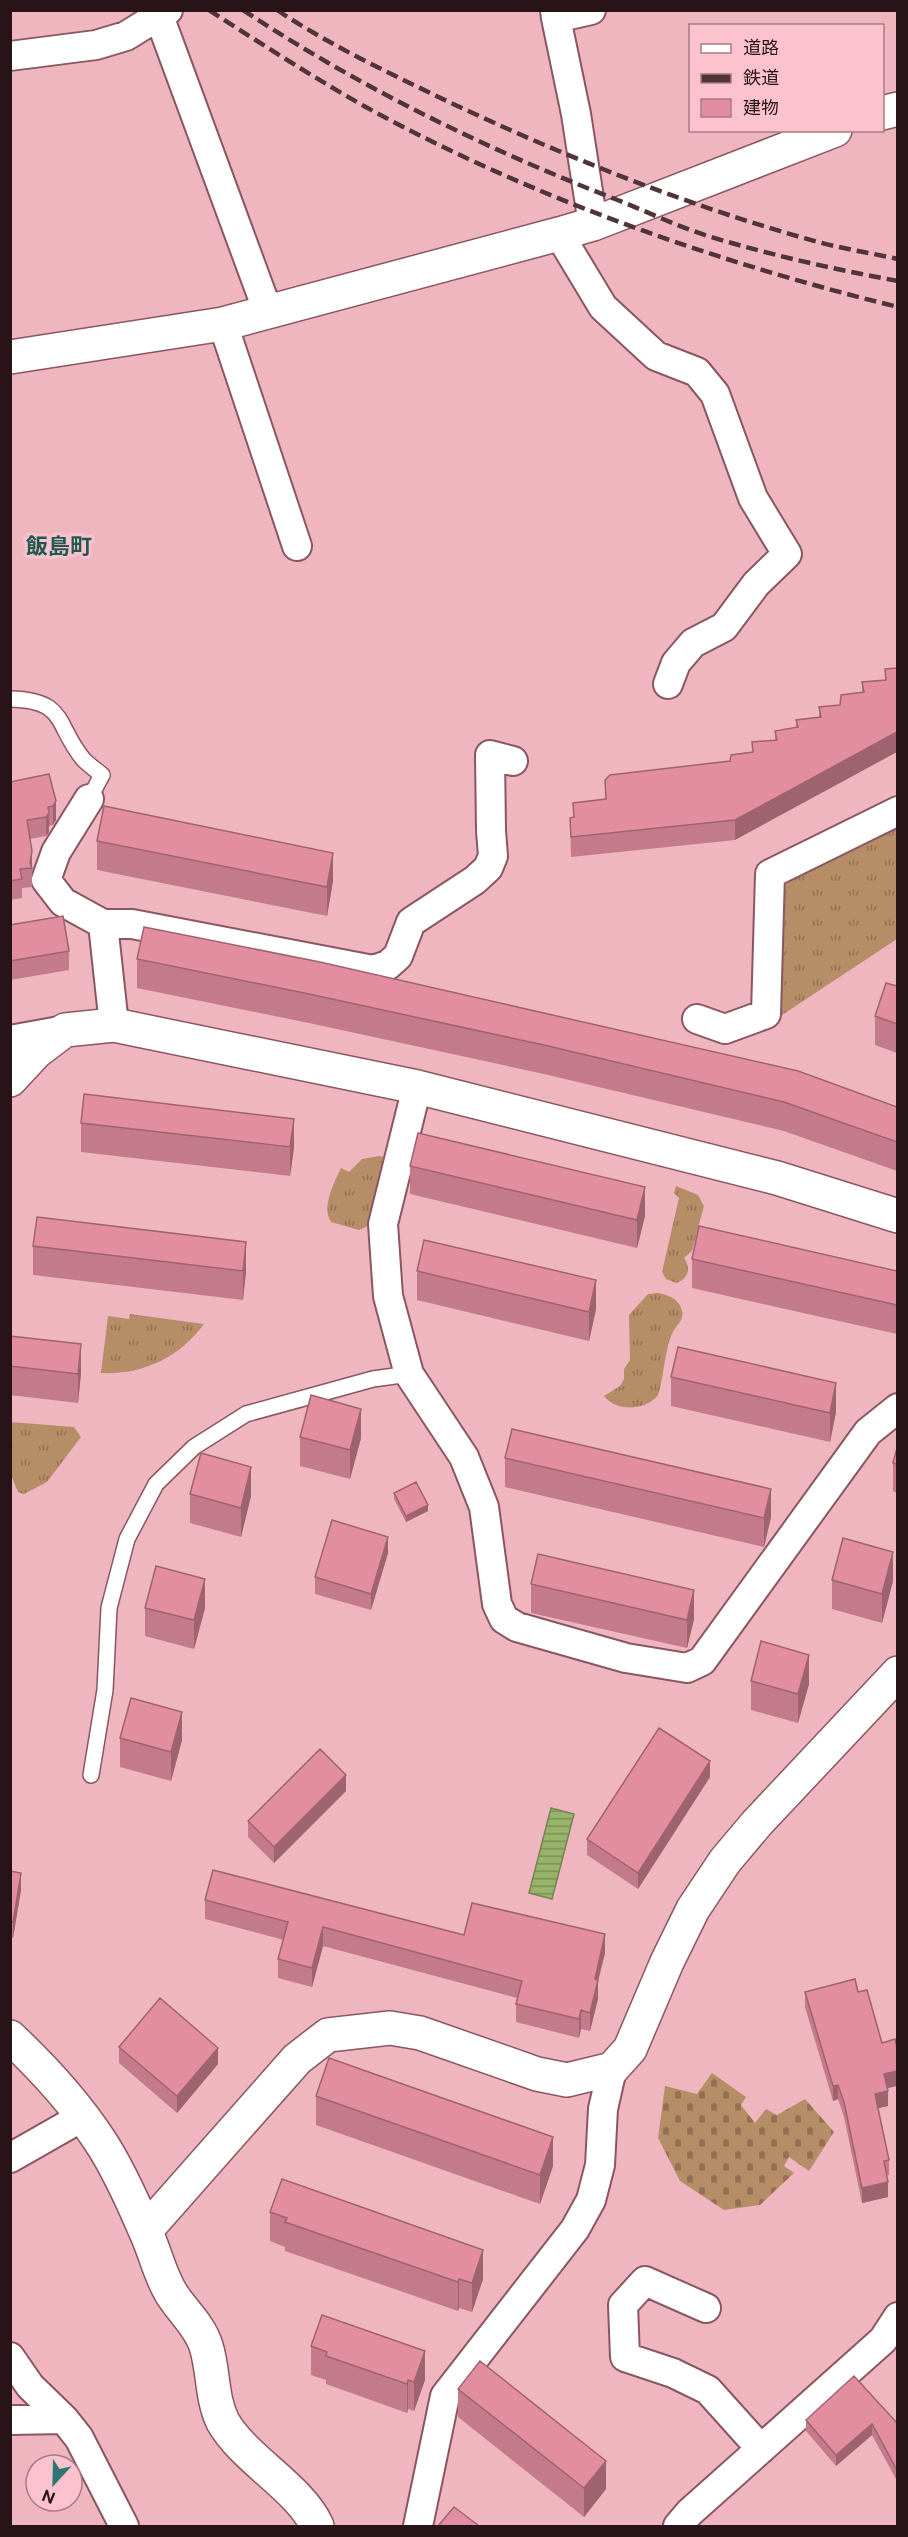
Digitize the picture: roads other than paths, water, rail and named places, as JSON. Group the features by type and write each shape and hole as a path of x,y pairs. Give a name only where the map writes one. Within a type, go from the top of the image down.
{"street":[{"path":"591,10 556,14 576,114 593,224"},
{"path":"10,56 96,45 126,36 164,13 268,312"},
{"path":"10,357 223,324 559,234 593,224 830,132"},
{"path":"559,234 603,307 656,356 697,372 716,394 753,498 787,554 756,584 724,627 693,643 676,663 668,684"},
{"path":"223,324 297,546"},
{"path":"89,798 56,852 46,880 63,902 103,924 132,924 373,970 388,965 398,956 411,922 475,880 488,868 493,856 490,755 513,761"},
{"path":"697,1019 725,1029 766,1014 770,874 897,811"},
{"path":"103,924 114,1025"},
{"path":"10,1040 65,1030 114,1025 417,1087 777,1178 897,1216"},
{"path":"10,1080 36,1052 65,1030"},
{"path":"417,1087 383,1224 388,1296 409,1374 464,1457 484,1507 497,1604 504,1619 517,1627 626,1658 687,1668 702,1661 868,1432 897,1408"},
{"path":"418,2526 445,2396 575,2229 591,2200 600,2165 603,2109 612,2070 630,2049 667,1962 693,1909 725,1862 757,1823 897,1673"},
{"path":"146,2230 289,2067 328,2035 390,2028 420,2033 537,2074 567,2080 612,2070"},
{"path":"10,2037 35,2060 101,2142 146,2230 172,2294 206,2345 214,2396 223,2421 242,2445 296,2498 314,2519 317,2526"},
{"path":"10,2158 82,2116"},
{"path":"706,2308 645,2281 623,2305 625,2357 673,2373 708,2390 761,2449"},
{"path":"678,2526 689,2513 883,2340 897,2317"},
{"path":"10,2357 30,2386 64,2419 79,2438 124,2526"},
{"path":"10,2421 64,2419"}],"lane":[{"path":"10,699 31,699 54,710 84,759 102,775 89,798"},
{"path":"91,1775 105,1690 109,1608 127,1539 156,1485 194,1447 246,1414 373,1379 409,1374"}],"railway":[{"path":"209,10 364,106 427,139 557,198 692,248 898,307"},
{"path":"243,10 332,65 424,115 567,180 708,236 802,261 898,281"},
{"path":"277,10 318,36 383,70 494,123 585,162 677,197 771,228 828,244 898,259"}],"district":[{"name":"飯島町","path":"59,546"}]}
